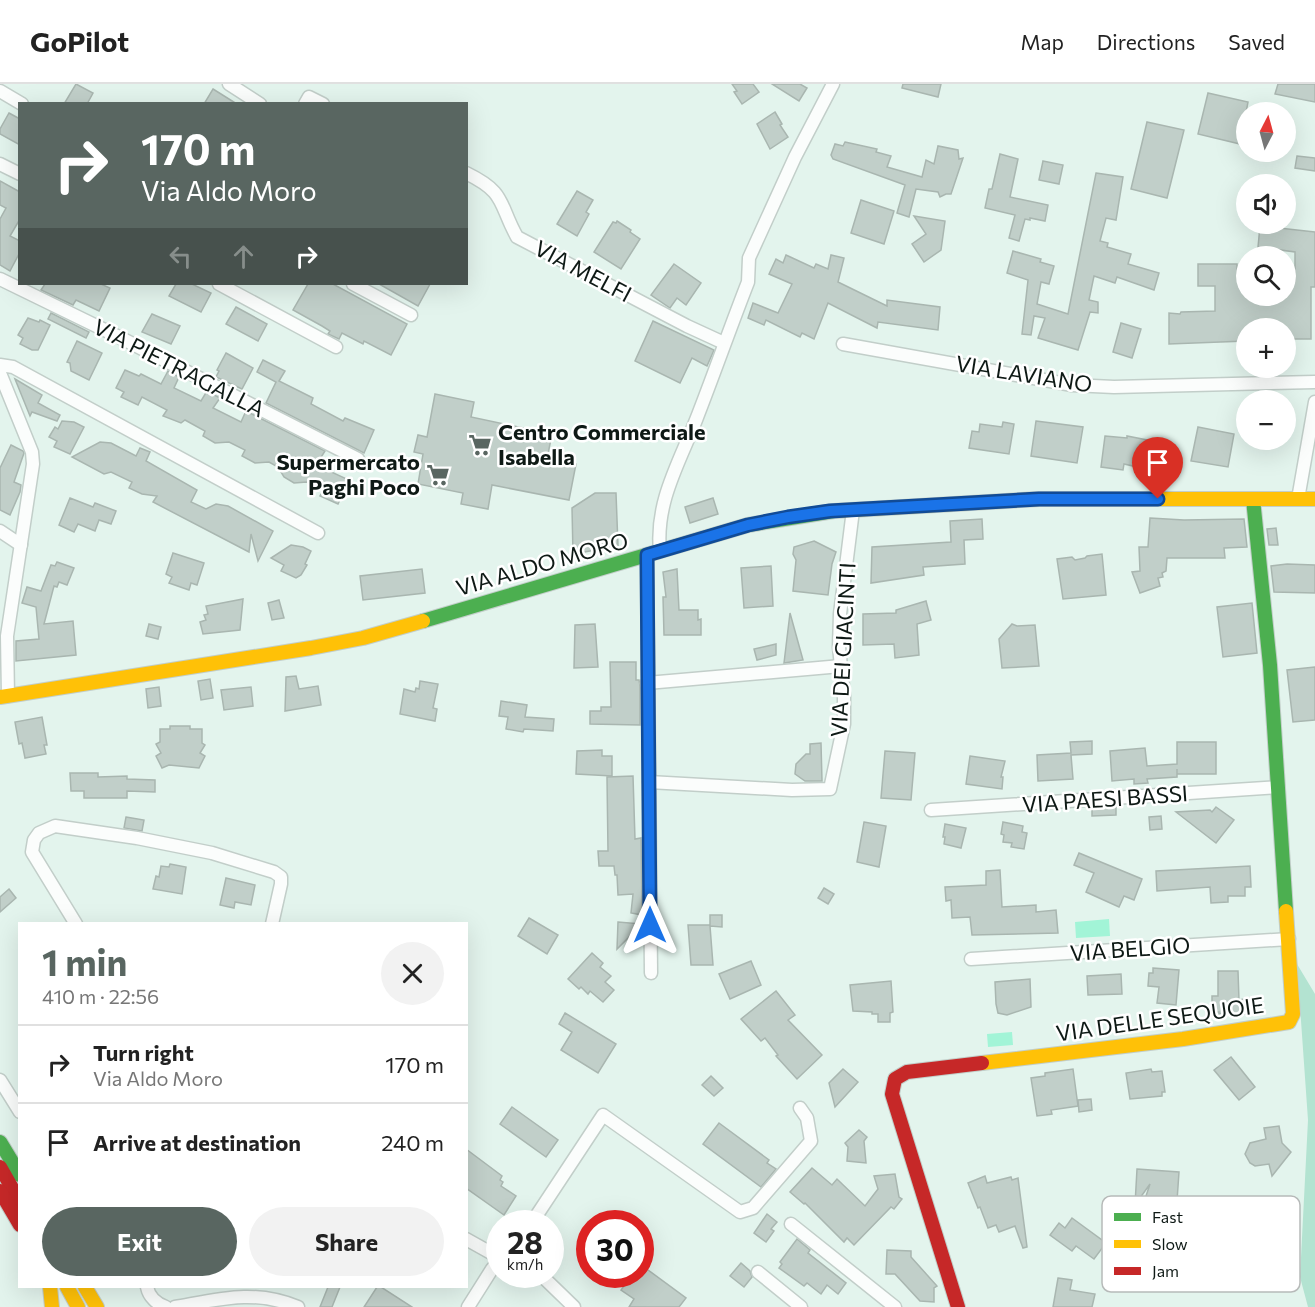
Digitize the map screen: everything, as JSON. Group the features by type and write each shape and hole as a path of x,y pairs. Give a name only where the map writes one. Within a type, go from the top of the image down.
{"street":[{"path":"229,84 257,102"},
{"path":"651,973 647,683 653,553 661,510 748,282 749,258 795,157 833,84"},
{"path":"0,91 19,102"},
{"path":"306,102 309,97 319,102"},
{"path":"0,164 18,173"},
{"name":"VIA MELFI","path":"468,174 491,187 501,199 517,237 724,343"},
{"name":"VIA PIETRAGALLA","path":"0,279 358,459"},
{"path":"221,285 336,347"},
{"path":"355,285 411,315"},
{"name":"VIA LAVIANO","path":"843,344 1071,385 1114,387 1315,382"},
{"path":"0,365 13,367 318,533"},
{"path":"0,373 32,452 33,464 7,636 4,696"},
{"path":"1298,500 1315,402"},
{"name":"VIA ALDO MORO","path":"4,696 363,638 748,525 788,517 853,510 1039,499 1315,499"},
{"name":"VIA DELLE SEQUOIE","path":"958,1307 892,1094 895,1079 907,1072 1183,1039 1289,1022 1293,1014 1270,665 1253,499"},
{"name":"VIA DEI GIACINTI","path":"649,782 792,790 830,789 844,724 840,614 853,510"},
{"path":"0,531 21,545"},
{"path":"647,683 841,666"},
{"name":"VIA PAESI BASSI","path":"931,810 1278,787"},
{"path":"75,922 32,852 34,840 39,833 55,826 137,838 212,853 274,872 281,877 281,884 272,922"},
{"name":"VIA BELGIO","path":"971,959 1288,939"},
{"path":"0,1080 18,1109"},
{"path":"540,1210 603,1115 740,1212 753,1208 811,1141 807,1118 800,1108"},
{"path":"0,1142 18,1172"},
{"path":"0,1167 18,1198"},
{"path":"0,1191 18,1222"},
{"path":"791,1224 895,1307"},
{"path":"468,1240 486,1251"},
{"path":"758,1272 801,1307"},
{"path":"468,1307 486,1278"},
{"path":"50,1288 52,1307"},
{"path":"68,1288 78,1307"},
{"path":"86,1288 97,1307"},
{"path":"147,1288 158,1304 166,1307"},
{"path":"554,1288 574,1307"},
{"path":"175,1307 233,1296 255,1296 274,1299 298,1307"}],"shaded area":[{"path":"1109,919 1110,936 1076,938 1075,922"},
{"path":"1297,964 1315,994 1315,1307 1308,1307 1300,1277 1308,1120"},
{"path":"1012,1032 1013,1045 988,1047 987,1034"}],"building":[{"path":"76,84 93,93 88,102 65,102"},
{"path":"732,84 753,84 759,92 742,104"},
{"path":"772,84 800,84 807,88 799,101"},
{"path":"903,84 941,84 938,97 902,88"},
{"path":"1278,84 1315,84 1315,102 1275,94"},
{"path":"213,89 234,102 205,102"},
{"path":"1208,93 1248,102 1236,102 1236,143 1198,134"},
{"path":"775,112 788,137 770,149 757,124"},
{"path":"9,113 18,118 18,144 0,134 0,129"},
{"path":"1147,122 1184,130 1167,198 1131,189"},
{"path":"845,142 877,149 876,152 891,156 887,167 922,177 926,160 934,164 938,146 958,150 959,159 963,158 951,194 940,197 938,192 916,189 909,217 897,213 905,185 833,159 831,155 835,144 843,146"},
{"path":"1000,154 1018,159 1010,197 1048,205 1045,221 1025,219 1019,241 1009,238 1015,215 985,208"},
{"path":"1297,156 1315,158 1315,171 1295,168"},
{"path":"1043,161 1063,165 1059,184 1039,180"},
{"path":"1096,173 1123,177 1116,220 1106,218 1100,241 1108,243 1107,247 1131,254 1128,264 1159,273 1154,290 1117,277 1115,283 1094,276 1089,300 1098,302 1098,313 1090,312 1078,350 1038,338 1045,318 1034,316 1031,335 1022,334 1028,280 1007,273 1013,251 1041,259 1040,262 1054,266 1049,284 1041,282 1037,304 1068,314"},
{"path":"0,181 18,191 18,222 10,236 18,240 18,256 10,271 0,265 0,219 6,208 0,205"},
{"path":"577,191 593,200 586,212 589,214 577,236 557,224"},
{"path":"861,200 894,211 884,244 851,233"},
{"path":"914,216 945,221 941,250 924,262 912,244 926,234"},
{"path":"617,221 640,239 621,269 594,252 613,222"},
{"path":"1296,230 1315,232 1315,287 1311,287 1311,339 1296,339 1296,318 1236,318 1236,341 1169,344 1169,313 1215,311 1215,286 1198,286 1198,264 1236,264 1236,306 1296,306 1296,246 1258,246 1259,234 1296,234"},
{"path":"786,255 814,268 816,264 828,269 831,255 844,258 838,282 887,306 887,300 940,307 938,330 878,322 877,328 828,303 814,339 802,333 800,337 766,320 764,325 748,318 753,303 778,313 792,284 769,274 776,259 783,263"},
{"path":"674,264 701,283 686,305 677,298 670,308 651,295"},
{"path":"44,285 103,285 110,288 99,311 76,300 73,305 41,290"},
{"path":"175,285 194,285 211,293 201,312 169,296"},
{"path":"307,285 335,285 407,324 391,355 342,333 339,339 328,334 330,331 293,310"},
{"path":"381,285 429,285 418,306"},
{"path":"236,307 267,324 258,341 226,324"},
{"path":"51,313 89,332 86,338 48,319"},
{"path":"152,314 180,326 171,344 142,332"},
{"path":"28,318 50,325 38,350 32,350 20,344 23,338 18,335"},
{"path":"653,321 714,350 707,366 692,358 680,383 635,361"},
{"path":"1121,323 1141,329 1132,358 1113,352"},
{"path":"77,341 102,353 89,380 71,371 70,363 67,362"},
{"path":"226,353 253,368 242,389 216,377"},
{"path":"263,360 285,371 279,381 313,398 311,404 343,421 345,418 374,430 364,453 266,403 276,382 257,372"},
{"path":"125,370 139,376 141,374 161,384 168,371 179,377 174,388 201,401 207,391 220,398 213,408 241,422 246,411 325,451 316,465 349,480 338,504 320,496 323,491 307,482 294,483 284,477 278,467 269,462 255,463 242,456 245,450 229,442 215,443 203,436 205,431 185,420 181,423 163,416 167,410 142,397 138,405 121,397 124,392 116,388"},
{"path":"15,379 42,395 38,403 60,415 57,421 32,412 30,416"},
{"name":"Centro Commerciale Isabella","path":"435,394 474,402 471,417 552,434 547,459 576,464 569,500 492,485 488,509 461,504 463,493 418,484 423,454 414,452 418,435 427,437"},
{"path":"62,421 74,422 84,427 70,454 54,447 57,441 49,437 55,427 58,429"},
{"path":"1036,421 1083,427 1077,463 1031,456"},
{"path":"1003,422 1014,424 1009,454 969,448 972,431 979,432 980,424 1002,427"},
{"path":"1198,427 1234,434 1228,467 1191,461"},
{"path":"1105,436 1127,438 1127,436 1168,444 1163,473 1124,464 1123,470 1101,467"},
{"path":"100,442 111,443 136,456 140,448 150,452 146,461 197,490 191,502 206,509 216,504 228,506 273,531 258,561 251,534 249,552 153,502 157,496 142,494 129,488 132,482 111,472 104,474 72,457"},
{"path":"11,445 24,453 14,482 21,485 20,492 10,515 0,510 0,468"},
{"path":"595,493 616,493 618,546 573,554 572,508"},
{"path":"70,498 93,507 95,503 116,511 111,524 99,520 95,531 78,524 74,532 59,525"},
{"path":"713,498 718,514 690,523 685,507"},
{"path":"1150,518 1244,519 1247,547 1224,548 1225,558 1167,558 1166,571 1162,573 1163,577 1158,578 1160,586 1140,593 1132,572 1140,571 1139,547 1148,547"},
{"path":"982,519 983,539 964,540 965,564 923,567 924,575 871,583 872,547 951,542 950,521"},
{"path":"1276,528 1278,545 1269,545 1267,529"},
{"path":"814,541 836,552 828,595 793,591 796,560 793,554 794,547"},
{"path":"291,545 311,551 305,564 307,565 301,575 296,578 281,571 284,565 271,558"},
{"path":"173,553 204,563 197,585 191,583 189,590 169,583 172,577 166,574"},
{"path":"1102,554 1106,595 1063,599 1057,559 1072,557 1075,560"},
{"path":"57,562 74,568 67,585 59,582 57,587 54,586 44,624 73,621 76,655 16,661 16,641 39,639 36,607 22,603 27,587 41,591 51,565 55,566"},
{"path":"1315,565 1315,593 1274,592 1271,566"},
{"path":"771,566 773,606 744,608 741,568"},
{"path":"422,569 425,593 363,600 360,576"},
{"path":"677,569 679,610 698,610 698,620 701,619 701,635 664,635 663,597 666,597 663,572"},
{"path":"243,599 240,630 203,634 200,622 206,620 204,615 208,614 206,606"},
{"path":"279,600 284,618 272,620 268,603"},
{"path":"926,601 931,620 917,624 919,655 895,658 894,644 863,645 863,614 896,613 896,610"},
{"path":"1252,603 1257,653 1223,657 1217,607"},
{"path":"790,613 803,660 784,663"},
{"path":"149,624 161,627 158,639 146,636"},
{"path":"595,624 598,667 574,668 575,625"},
{"path":"1012,624 1035,625 1039,666 1002,668 999,639"},
{"path":"776,644 776,655 757,660 754,649"},
{"path":"610,662 636,662 636,680 639,680 640,686 640,725 590,724 590,711 601,711 601,707 611,707"},
{"path":"1315,667 1315,720 1293,722 1287,670"},
{"path":"296,676 299,689 318,686 321,705 285,711 286,677"},
{"path":"210,679 213,698 201,700 198,681"},
{"path":"420,681 438,684 433,708 437,709 435,721 400,714 404,689 415,692 416,688 419,689"},
{"path":"159,687 161,706 148,708 146,689"},
{"path":"251,687 253,706 224,710 221,690"},
{"path":"501,701 527,705 525,717 554,719 553,731 524,729 523,732 506,729 508,717 499,716"},
{"path":"42,717 47,745 44,745 46,754 25,758 22,743 19,744 15,722"},
{"path":"170,726 190,726 190,729 202,729 202,743 205,745 200,753 205,756 199,768 169,765 162,768 156,756 161,753 156,744 160,742 160,729 170,729"},
{"path":"1092,741 1092,754 1071,755 1073,779 1038,781 1037,755 1071,753 1070,742"},
{"path":"1177,742 1216,742 1216,774 1177,774 1177,777 1147,779 1148,783 1134,784 1134,779 1112,781 1110,751 1145,748 1147,766 1177,764"},
{"path":"821,743 822,781 805,781 795,774 796,764 806,754 810,754 810,744"},
{"path":"602,750 602,756 612,756 612,776 576,774 577,751"},
{"path":"885,751 915,753 911,800 881,798"},
{"path":"970,756 1005,761 1001,777 1003,777 1002,789 966,784"},
{"path":"70,773 98,773 98,777 127,776 127,779 155,780 155,792 127,791 127,798 84,798 84,791 71,791"},
{"path":"633,776 635,839 641,838 642,915 631,913 633,894 618,895 614,866 599,866 598,851 608,851 607,777"},
{"path":"1116,806 1116,815 1092,816 1092,808"},
{"path":"1216,807 1234,820 1216,843 1176,812 1210,810 1212,812"},
{"path":"1161,816 1162,829 1150,830 1149,817"},
{"path":"126,817 144,820 142,831 124,828"},
{"path":"864,822 886,826 879,867 857,862"},
{"path":"1003,822 1023,826 1022,832 1027,833 1024,849 1011,847 1012,843 1003,842 1004,835 1001,834"},
{"path":"945,824 966,828 961,848 944,844"},
{"path":"1079,853 1142,879 1134,900 1124,896 1119,907 1086,892 1094,873 1074,865"},
{"path":"170,864 186,867 182,894 153,889 161,866 169,867"},
{"path":"1250,866 1251,887 1245,887 1245,896 1228,896 1228,902 1211,903 1210,887 1157,891 1156,871"},
{"path":"1000,870 1002,907 1036,905 1036,912 1056,910 1058,933 972,935 970,917 952,918 951,900 946,901 945,887 986,885 986,871"},
{"path":"226,878 255,885 251,905 235,902 234,908 220,905"},
{"path":"824,888 834,894 828,904 818,898"},
{"path":"9,889 16,898 0,912 0,897"},
{"path":"710,915 722,915 722,927 710,926 713,965 691,965 688,925 710,925"},
{"path":"529,918 558,935 547,954 518,936"},
{"path":"618,922 642,924 617,949"},
{"path":"592,953 603,963 600,967 611,976 605,982 614,990 603,1002 590,991 588,994 581,987 579,989 568,979"},
{"path":"751,961 761,985 730,999 719,974"},
{"path":"1153,968 1179,970 1176,1005 1157,1003 1159,987 1148,986 1149,973 1153,973"},
{"path":"1218,971 1238,971 1239,1000 1250,998 1252,1014 1212,1012 1212,996 1218,996"},
{"path":"1121,974 1122,994 1088,995 1087,976"},
{"path":"1030,979 1031,1007 1007,1015 998,1013 995,982"},
{"path":"891,981 893,1012 890,1013 890,1022 878,1022 878,1014 872,1014 872,1012 853,1011 850,985"},
{"path":"776,991 795,1015 788,1020 822,1055 797,1079 776,1056 778,1055 765,1038 761,1041 741,1019"},
{"path":"565,1013 616,1044 598,1073 561,1050 572,1032 559,1024"},
{"path":"1231,1057 1255,1087 1239,1100 1214,1070"},
{"path":"843,1069 858,1082 835,1107 829,1083"},
{"path":"1073,1069 1078,1106 1051,1110 1052,1114 1037,1116 1031,1078 1045,1076 1045,1073"},
{"path":"1151,1069 1152,1072 1162,1071 1165,1092 1162,1092 1162,1096 1130,1099 1126,1073"},
{"path":"711,1076 723,1088 714,1096 702,1085"},
{"path":"1091,1099 1092,1110 1079,1112 1078,1100"},
{"path":"512,1107 558,1140 546,1157 500,1124"},
{"path":"719,1123 769,1160 767,1163 776,1169 761,1187 703,1144"},
{"path":"1279,1126 1282,1143 1291,1152 1272,1176 1269,1164 1255,1166 1250,1163 1245,1154 1250,1143 1266,1139 1264,1128"},
{"path":"859,1130 867,1137 864,1141 866,1163 847,1161 848,1147 845,1143"},
{"path":"468,1150 502,1176 501,1186 516,1196 507,1210 497,1210 468,1189"},
{"path":"812,1168 832,1185 837,1179 865,1206 878,1189 874,1176 895,1174 899,1197 902,1199 894,1209 891,1207 854,1245 847,1238 844,1242 805,1203 790,1192"},
{"path":"1137,1169 1179,1172 1177,1196 1146,1196 1150,1184 1141,1196 1136,1196"},
{"path":"985,1176 987,1183 1011,1177 1012,1180 1018,1178 1027,1247 1023,1248 1015,1226 999,1232 996,1225 988,1228 968,1183"},
{"path":"767,1214 777,1222 771,1229 774,1231 766,1242 754,1233"},
{"path":"1072,1218 1102,1240 1102,1248 1094,1259 1076,1246 1072,1251 1050,1235 1059,1223 1065,1228"},
{"path":"797,1239 810,1250 808,1253 846,1283 838,1294 827,1285 821,1294 807,1283 804,1286 779,1268 782,1264 780,1262"},
{"path":"887,1250 911,1251 911,1257 937,1286 934,1288 934,1302 920,1301 895,1274 886,1274"},
{"path":"741,1263 750,1271 752,1277 744,1287 730,1276"},
{"path":"654,1274 686,1298 679,1307 629,1307 634,1299 621,1290 623,1288 654,1288"},
{"path":"1058,1278 1072,1280 1070,1290 1095,1294 1092,1307 1053,1307"},
{"path":"328,1288 340,1288 332,1307 320,1307"},
{"path":"376,1288 383,1288 412,1307 364,1307"}],"traffic: fast":[{"path":"1253,499 1270,665 1286,911"},
{"path":"423,621 748,525 834,511"},
{"path":"0,1142 18,1172"}],"traffic: slow":[{"path":"834,511 1039,499 1315,499"},
{"path":"0,697 311,648 363,638 423,621"},
{"path":"982,1063 1183,1039 1289,1022 1293,1014 1286,911"},
{"path":"50,1288 52,1307"},
{"path":"68,1288 78,1307"},
{"path":"86,1288 97,1307"}],"traffic: jam":[{"path":"958,1307 892,1094 895,1079 907,1072 982,1063"},
{"path":"0,1167 18,1198"},
{"path":"0,1191 18,1222"}],"place":[{"name":"Centro Commerciale Isabella","path":"480,445"},
{"name":"Supermercato Paghi Poco","path":"438,475"}],"route":[{"path":"650,925 647,555 748,525 830,511 1039,499 1158,499"}]}
